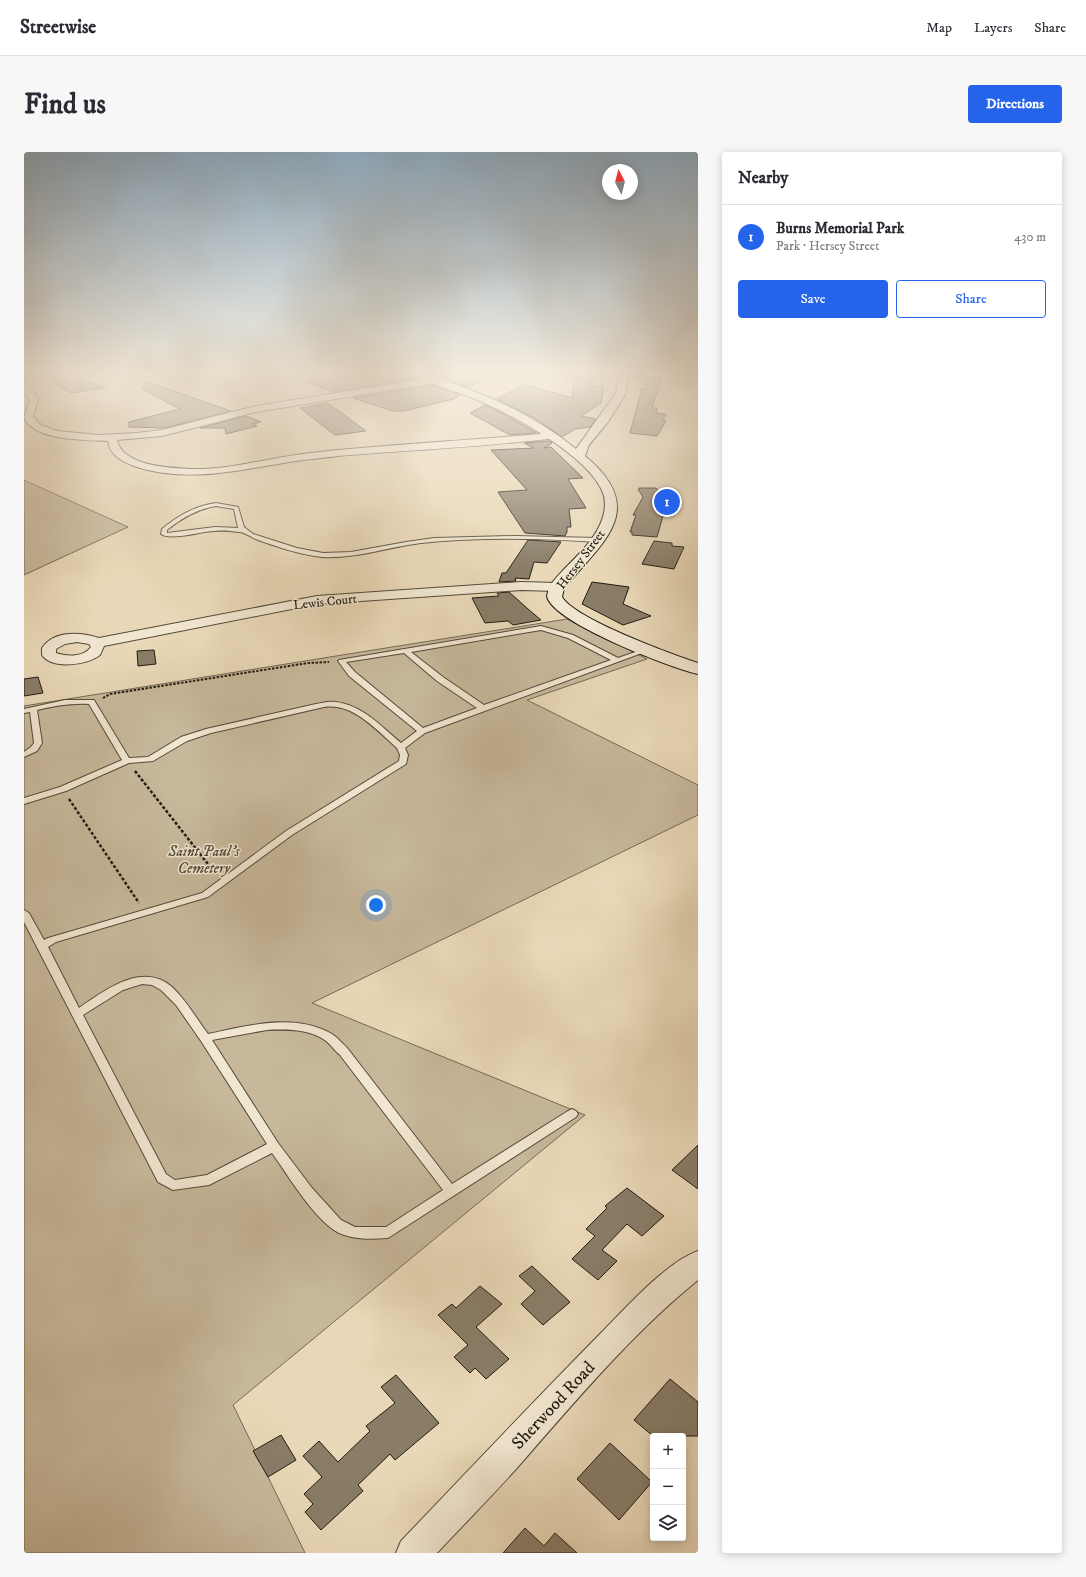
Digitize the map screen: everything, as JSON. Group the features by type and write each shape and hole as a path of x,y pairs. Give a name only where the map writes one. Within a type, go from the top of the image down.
{"street":[{"path":"112,438 112,444 116,453 138,465 203,472 312,456 554,439"},
{"path":"582,450 590,438"},
{"name":"Hersey Street","path":"554,439 582,450 611,497 612,508 608,520 597,540 557,587 555,592 555,600 562,608 647,650 698,669"},
{"name":"Lewis Court","path":"97,643 317,600 481,588 536,586 557,587"},
{"name":"Sherwood Road","path":"413,1553 533,1424 656,1297 698,1263"}],"lane":[{"path":"242,530 239,524 239,512 236,508 216,505 205,506 192,510 164,530 164,534 168,535 215,529 242,530 286,547 327,555 350,554 398,543 434,540 524,536 597,540"},
{"path":"341,661 541,628 571,636 616,660"},
{"path":"401,747 422,731 647,650"},
{"path":"405,651 440,679 483,708"},
{"path":"341,661 352,674 422,731"},
{"path":"24,711 66,702 92,702 127,761"},
{"path":"24,801 63,789 127,761 150,758 184,739 316,706 333,704 343,706 358,713 401,747 404,755 403,762 289,833 205,895 52,940 42,946"},
{"path":"24,755 34,750 38,743 33,709"},
{"path":"24,913 162,1178 173,1186 209,1180 274,1146"},
{"path":"77,1014 125,984 139,979 153,981 166,987 205,1038 274,1146 322,1211 343,1229 364,1233 388,1232 572,1114"},
{"path":"205,1038 284,1025 309,1029 329,1038 344,1052 451,1192"}],"path":[{"path":"92,702 110,694 308,663 341,661"},
{"path":"127,761 222,883"},
{"path":"63,789 144,912"}],"green space":[{"path":"24,480 128,527 24,575"},
{"name":"Saint Paul's Cemetery","path":"567,619 647,659 527,700 698,785 698,815 312,1003 585,1115 233,1405 305,1553 24,1553 24,706"}],"building":[{"path":"549,441 552,443 544,448 551,447 583,478 568,479 586,508 569,509 571,527 567,527 565,536 525,533 498,492 527,490 491,450 534,448 524,443"},
{"path":"639,488 656,488 667,502 657,537 632,535 632,532 630,532 636,515 633,515 643,497 638,489 640,489"},
{"path":"528,540 561,542 547,563 534,562 529,579 515,578 516,581 499,582 502,573 506,573"},
{"path":"654,541 672,543 672,546 684,547 674,569 642,564"},
{"path":"592,582 629,587 623,604 651,616 623,625 582,604"},
{"path":"509,592 541,620 513,625 508,621 485,623 472,598 499,596 497,593"},
{"path":"154,650 156,664 138,666 137,651"},
{"path":"38,677 43,693 24,696 24,679"},
{"path":"698,1145 698,1189 672,1170"},
{"path":"627,1188 664,1216 642,1236 627,1224 602,1250 617,1261 598,1280 572,1259 595,1236 586,1229 607,1208 605,1206"},
{"path":"532,1266 570,1302 543,1325 521,1304 535,1291 519,1276"},
{"path":"480,1286 502,1304 476,1327 509,1359 486,1379 475,1368 470,1373 454,1357 468,1345 438,1315 452,1304 456,1308"},
{"path":"396,1375 439,1423 395,1460 390,1454 358,1485 363,1491 321,1530 305,1512 313,1504 304,1494 322,1477 303,1456 319,1441 338,1462 370,1431 366,1426 395,1403 381,1387"},
{"path":"670,1379 698,1402 698,1436 686,1436 686,1433 650,1433 634,1420"},
{"path":"281,1435 296,1460 268,1477 253,1451"},
{"path":"610,1443 650,1480 650,1484 619,1520 577,1479"},
{"path":"525,1528 544,1546 555,1533 577,1553 503,1553"}],"place":[{"name":"Burns Memorial Park","path":"667,502"}]}
